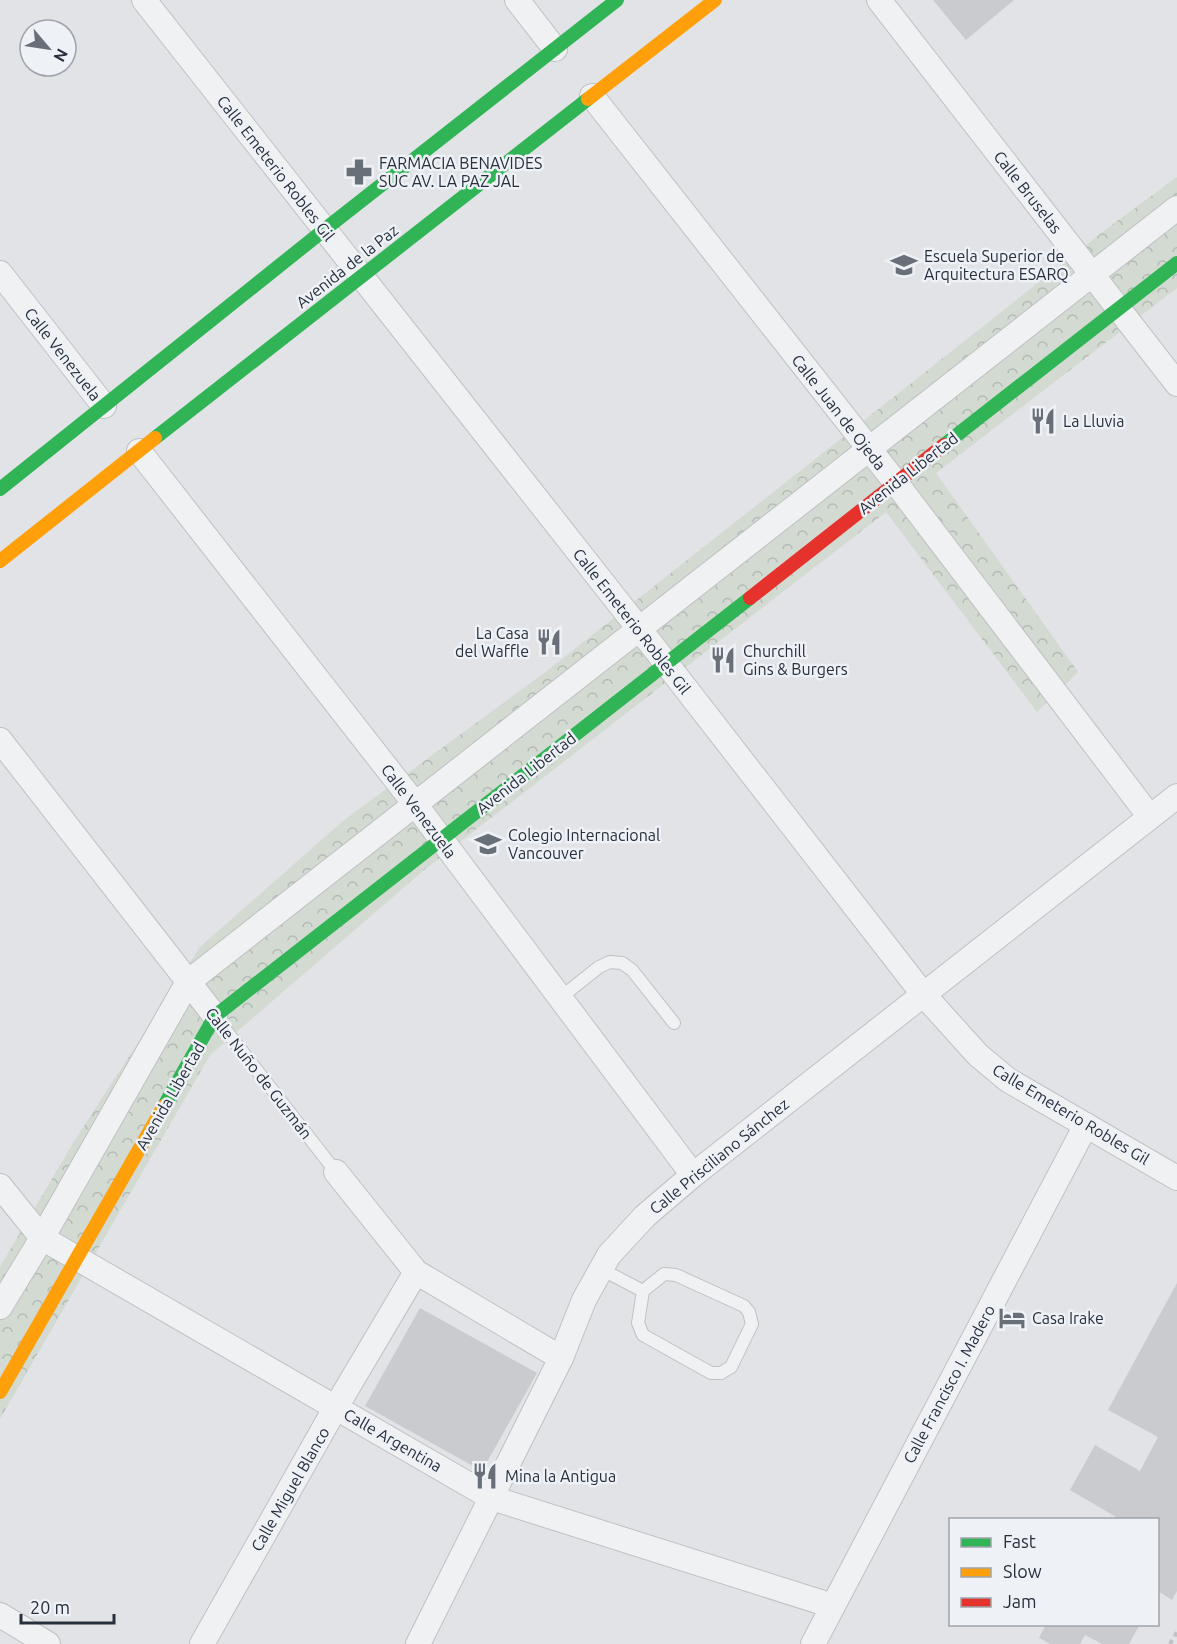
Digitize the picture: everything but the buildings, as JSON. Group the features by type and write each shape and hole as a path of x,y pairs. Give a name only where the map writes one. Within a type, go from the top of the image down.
{"street":[{"name":"Calle Emeterio Robles Gil","path":"144,0 666,663 923,994 978,1055 1008,1080 1177,1178"},
{"path":"517,0 555,49"},
{"path":"0,489 617,0"},
{"name":"Avenida de la Paz","path":"0,561 715,0"},
{"name":"Calle Bruselas","path":"879,0 1177,384"},
{"name":"Calle Juan de Ojeda","path":"592,96 896,483 1149,817"},
{"path":"0,1306 42,1238 188,982 1177,208"},
{"name":"Avenida Libertad","path":"0,1392 215,1017 1177,263"},
{"name":"Calle Venezuela","path":"0,273 104,406"},
{"name":"Calle Venezuela","path":"139,451 415,804 693,1175"},
{"name":"Calle Nuño de Guzmán","path":"0,740 215,1017"},
{"name":"Calle Prisciliano Sánchez","path":"418,1644 561,1358 584,1300 609,1256 645,1216 693,1175 1177,796"},
{"name":"Calle Francisco I. Madero","path":"813,1644 1086,1125"},
{"name":"Calle Nuño de Guzmán","path":"336,1172 416,1272 561,1358"},
{"name":"Calle Argentina","path":"0,1186 42,1238 492,1498 833,1606"},
{"name":"Calle Miguel Blanco","path":"202,1644 336,1407 416,1272"},
{"path":"0,1615 48,1644"}],"lane":[{"path":"560,998 599,967 610,962 622,963 632,970 674,1023"},
{"name":"Calle Nuño de Guzmán","path":"215,1017 336,1172"},
{"path":"601,1269 643,1291"},
{"path":"664,1274 676,1275 744,1306 749,1312 752,1324 731,1367 722,1373 711,1373 643,1335 638,1323 643,1291 664,1274"}],"path":[{"path":"1170,1644 1177,1632"}],"green space":[{"path":"1177,177 1177,288 936,473 1078,672 1037,712 886,512 424,870 210,1055 0,1419 0,1267 73,1143 200,947 344,820 548,670 1105,230"}],"traffic: fast":[{"path":"0,489 617,0"},
{"path":"155,438 588,99"},
{"path":"944,445 1177,263"},
{"path":"164,1106 215,1016 750,598"}],"traffic: slow":[{"path":"588,99 715,0"},
{"path":"0,561 155,438"},
{"path":"0,1392 164,1106"}],"traffic: jam":[{"path":"750,598 944,445"}],"place":[{"name":"FARMACIA BENAVIDES SUC AV. LA PAZ JAL","path":"359,172"},
{"name":"Escuela Superior de Arquitectura ESARQ","path":"904,265"},
{"name":"La Lluvia","path":"1043,421"},
{"name":"La Casa del Waffle","path":"549,642"},
{"name":"Churchill Gins & Burgers","path":"723,660"},
{"name":"Colegio Internacional Vancouver","path":"488,844"},
{"name":"Casa Irake","path":"1012,1318"},
{"name":"Mina la Antigua","path":"485,1476"}]}
